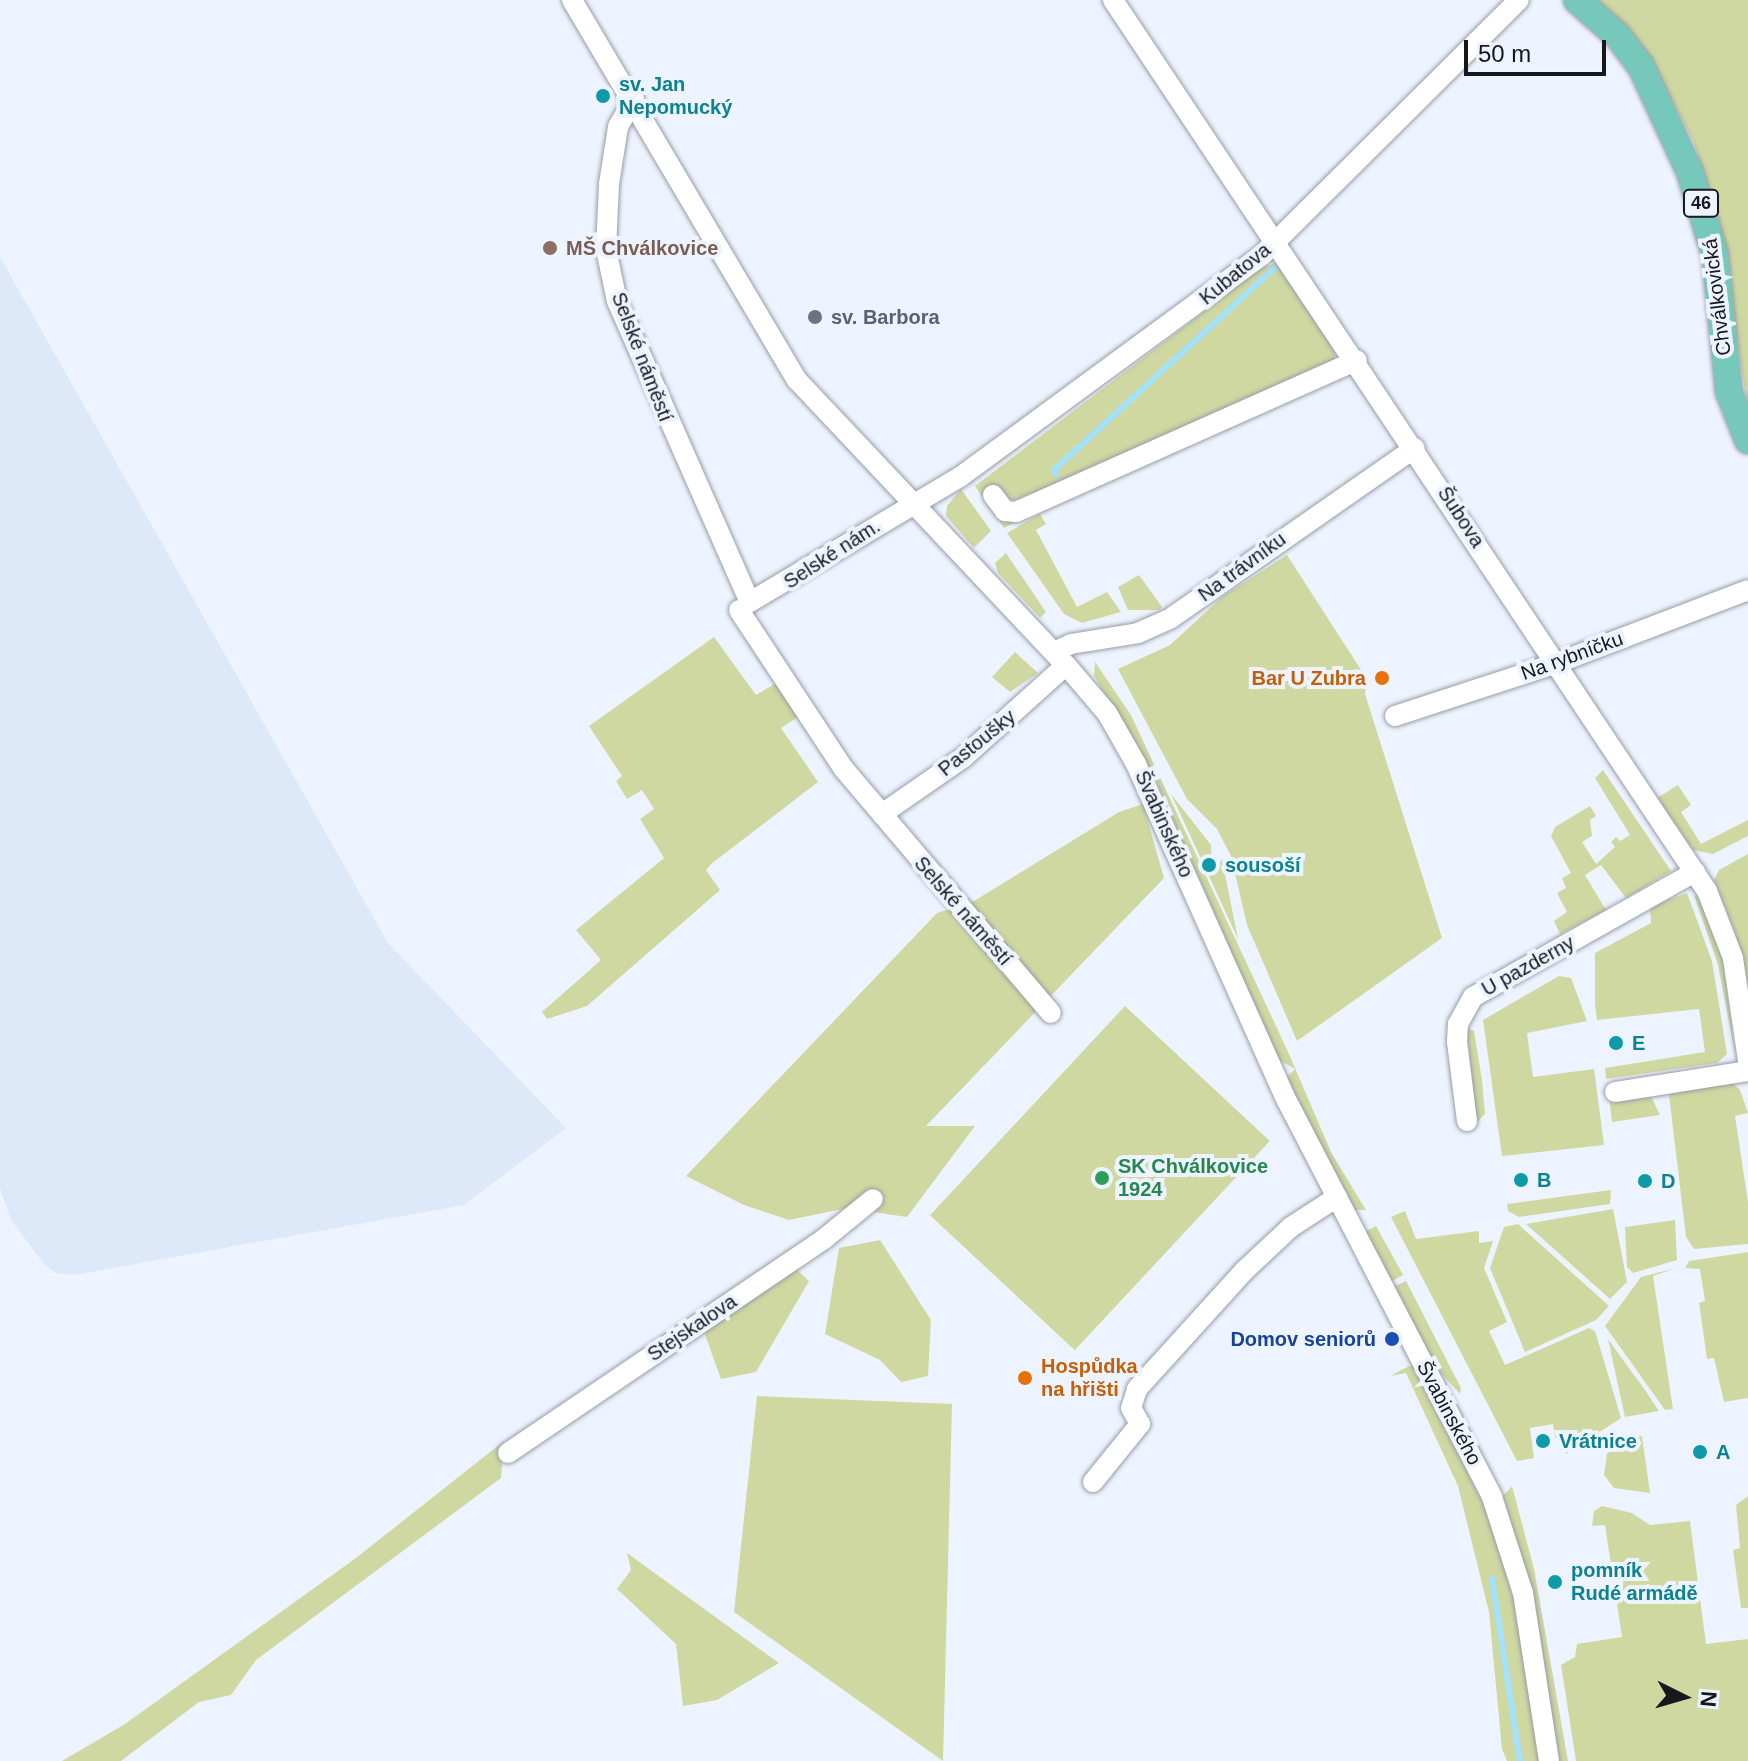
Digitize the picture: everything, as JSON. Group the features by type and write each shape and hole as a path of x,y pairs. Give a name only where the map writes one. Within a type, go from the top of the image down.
{"main road":[{"name":"Chválkovická","path":"1577,0 1618,36 1641,66 1690,172 1715,255 1729,392 1748,440"}],"street":[{"path":"572,0 634,99 797,380 913,503"},
{"name":"Šubova","path":"1113,0 1357,360 1716,906 1730,946 1748,1061"},
{"name":"Kubatova","path":"913,503 960,477 1088,387 1277,240 1519,0"},
{"name":"Selské náměstí","path":"634,99 618,127 609,184 606,249 617,301 744,606 843,768 1051,1013"},
{"path":"993,495 1005,511 1016,512 1357,360"},
{"name":"Na trávníku","path":"1060,659 1071,644 1138,633 1171,618 1415,448"},
{"name":"Selské nám.","path":"744,606 913,503"},
{"name":"Švabinského","path":"913,503 1107,713 1136,764 1282,1088 1486,1483 1523,1593 1549,1761"},
{"name":"Na rybníčku","path":"1395,716 1557,663 1748,590"},
{"name":"Pastoušky","path":"882,814 964,757 1060,659"},
{"name":"U pazderny","path":"1467,1121 1457,1042 1458,1024 1473,997 1695,872"},
{"path":"1615,1092 1748,1071"},
{"path":"1093,1482 1140,1424 1131,1408 1137,1389 1245,1270 1291,1227 1337,1197"},
{"name":"Stejskalova","path":"508,1453 824,1239 873,1199"}],"shaded area":[{"path":"0,257 388,943 566,1128 464,1205 74,1275 55,1273 44,1264 11,1220 0,1188"}],"green space":[{"path":"1596,0 1748,0 1748,411 1720,227 1694,143 1651,60"},
{"path":"1277,262 1335,351 1334,360 1131,455 1015,500 988,496 1004,523 1044,507 1004,528 975,486 1259,270"},
{"path":"961,489 991,531 974,548 946,516 947,506"},
{"path":"1040,514 1046,524 1036,530 1077,607 1107,592 1121,612 1082,623 1064,614 1007,533"},
{"path":"1006,553 1046,612 1040,618 998,573 995,563"},
{"path":"1287,555 1367,679 1365,694 1442,938 1297,1041 1247,925 1231,856 1217,829 1187,799 1118,669 1170,645 1222,597"},
{"path":"1139,575 1162,607 1159,610 1128,610 1118,587"},
{"path":"714,637 756,695 781,680 804,713 781,728 818,782 711,864 706,870 720,890 587,1006 547,1019 542,1012 601,960 576,930 664,858 640,819 654,809 642,790 627,799 616,781 622,776 589,726"},
{"path":"1015,652 1038,673 1010,692 992,677"},
{"path":"1095,662 1131,715 1289,1054 1331,1152 1366,1210 1353,1210 1286,1078 1295,1069 1277,1059 1156,780 1094,676"},
{"path":"1603,770 1671,871 1626,898 1601,865 1585,875 1606,910 1560,934 1554,921 1567,912 1557,893 1566,888 1562,878 1571,873 1551,836 1555,827 1590,806 1596,816 1590,820 1592,836 1582,842 1596,864 1615,847 1611,842 1616,837 1620,841 1630,835 1595,778"},
{"path":"1678,785 1691,805 1681,812 1701,844 1748,820 1748,836 1713,854 1693,850 1657,798"},
{"path":"1171,794 1211,845 1212,864 1218,865 1222,859 1238,939"},
{"path":"1143,804 1164,878 926,1126 975,1126 907,1217 847,1208 789,1220 744,1205 686,1176 937,913 974,901 1119,812"},
{"path":"1748,854 1747,988 1735,932 1714,880 1719,870"},
{"path":"1687,893 1712,961 1727,1054 1717,1063 1606,1079 1605,1068 1705,1052 1699,1009 1597,1020 1595,1004 1595,953 1651,923 1650,907"},
{"path":"1694,895 1701,899 1722,952 1735,1053 1718,965"},
{"path":"1559,976 1571,978 1587,1021 1527,1033 1533,1077 1594,1069 1604,1145 1502,1156 1483,1020"},
{"name":"SK Chválkovice 1924","path":"1125,1006 1270,1141 1075,1350 930,1215"},
{"path":"1467,1028 1474,1031 1482,1080 1485,1114 1476,1123"},
{"path":"1732,1083 1740,1090 1748,1113 1735,1116 1748,1202 1748,1244 1694,1249 1686,1237 1669,1095 1673,1089"},
{"path":"1651,1096 1660,1115 1612,1122 1609,1097"},
{"path":"1611,1190 1610,1204 1519,1217 1508,1211 1507,1204"},
{"path":"1613,1209 1627,1282 1610,1299 1526,1224"},
{"path":"1405,1211 1416,1239 1479,1231 1479,1243 1493,1241 1484,1268 1507,1322 1489,1331 1505,1365 1589,1328 1595,1331 1621,1418 1566,1454 1564,1437 1555,1438 1553,1424 1530,1428 1534,1458 1517,1461 1391,1217"},
{"path":"1675,1220 1677,1260 1633,1273 1627,1267 1625,1227"},
{"path":"1518,1224 1609,1306 1596,1320 1525,1352 1490,1268 1504,1227"},
{"path":"1376,1226 1403,1275 1391,1282 1364,1233"},
{"path":"880,1240 931,1320 928,1376 901,1382 880,1360 825,1334 839,1248"},
{"path":"1748,1252 1748,1398 1724,1402 1714,1358 1707,1359 1699,1303 1705,1301 1700,1269 1685,1268 1689,1261"},
{"path":"795,1268 809,1281 756,1372 721,1379 704,1332"},
{"path":"1676,1268 1653,1276 1673,1409 1665,1410 1605,1326 1641,1277"},
{"path":"1406,1281 1461,1388 1460,1394 1437,1369 1393,1287"},
{"path":"1608,1339 1647,1393 1659,1411 1625,1417"},
{"path":"1409,1366 1416,1367 1492,1522 1515,1603 1540,1761 1507,1761 1502,1749 1489,1612 1458,1486 1406,1373 1390,1376"},
{"path":"757,1396 952,1404 943,1761 734,1612"},
{"path":"1642,1436 1650,1493 1614,1488 1604,1475 1607,1454 1623,1441"},
{"path":"504,1441 501,1478 256,1660 231,1695 199,1702 121,1761 62,1761 125,1724 356,1558"},
{"path":"1512,1486 1534,1569 1568,1761 1558,1761 1533,1599 1503,1496"},
{"path":"1748,1496 1748,1608 1741,1608 1733,1550 1740,1548 1736,1505"},
{"path":"1602,1506 1632,1513 1650,1525 1690,1521 1706,1644 1748,1639 1748,1761 1576,1761 1561,1665 1575,1657 1577,1644 1622,1637 1605,1525 1592,1526 1594,1511"},
{"path":"627,1553 779,1663 717,1700 683,1706 676,1644 617,1589 631,1570"}],"waterway":[{"path":"1056,475 1054,470 1278,265"},
{"path":"1492,1578 1520,1761"}],"place":[{"name":"sv. Jan Nepomucký","path":"603,96"},
{"name":"MŠ Chválkovice","path":"550,248"},
{"name":"sv. Barbora","path":"815,317"},
{"name":"Bar U Zubra","path":"1382,678"},
{"name":"sousoší","path":"1209,865"},
{"name":"E","path":"1616,1043"},
{"name":"SK Chválkovice 1924","path":"1102,1178"},
{"name":"B","path":"1521,1180"},
{"name":"D","path":"1645,1181"},
{"name":"Domov seniorů","path":"1392,1339"},
{"name":"Hospůdka na hřišti","path":"1025,1378"},
{"name":"Vrátnice","path":"1543,1441"},
{"name":"A","path":"1700,1452"},
{"name":"pomník Rudé armádě","path":"1555,1582"}]}
